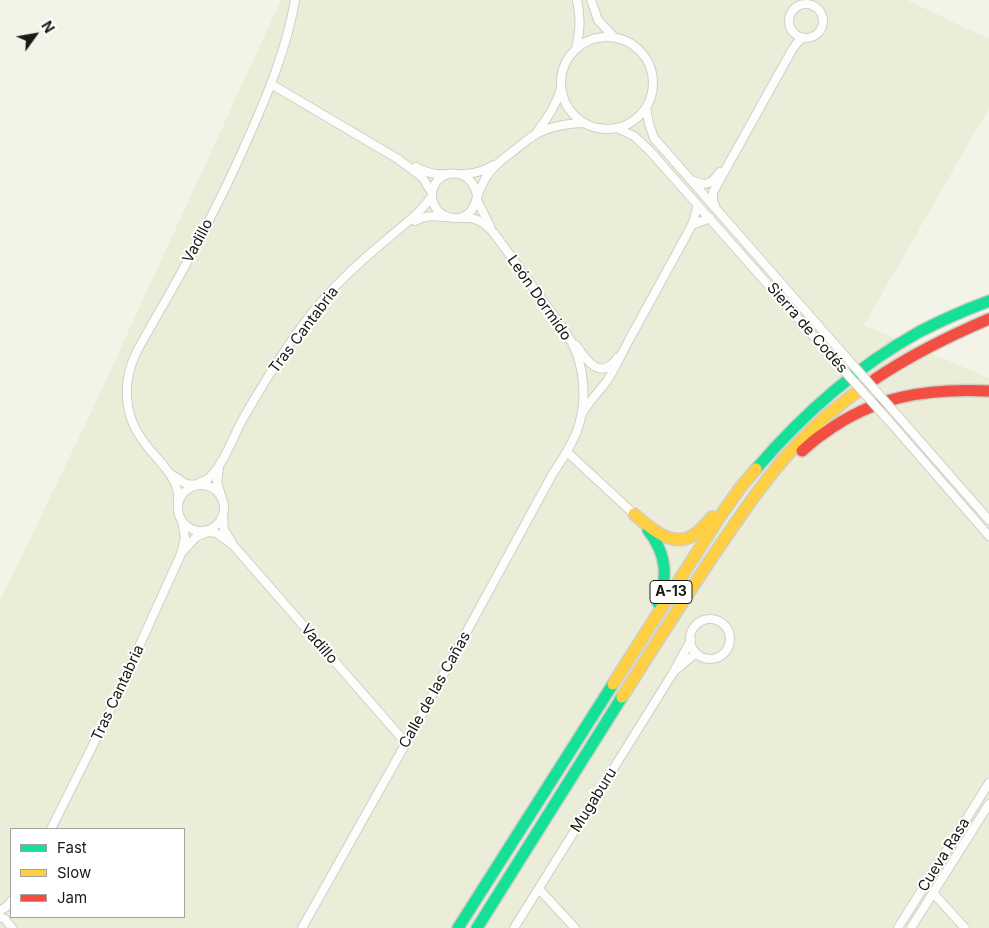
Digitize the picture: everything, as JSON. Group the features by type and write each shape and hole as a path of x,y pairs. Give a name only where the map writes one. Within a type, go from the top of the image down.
{"highway":[{"name":"A-13","path":"458,928 727,506 747,479 788,432 830,393 863,367 913,336 950,317 989,301"},
{"name":"A-13","path":"477,928 690,589 732,527 780,462 817,424 841,403 899,362 960,331 989,319"},
{"path":"757,492 817,438 842,421 878,403 907,394 939,389 989,391"},
{"path":"634,514 662,536 683,540 702,529 743,474 775,439 788,432"},
{"path":"611,687 624,657 658,602 664,583 660,549 654,536 634,514"}],"street":[{"name":"Vadillo","path":"168,472 132,424 127,404 127,382 130,367 140,345 198,242 259,115 285,42 294,0"},
{"path":"576,49 580,26 577,0"},
{"path":"590,0 598,20 614,37"},
{"path":"802,5 815,7 820,12 822,27 819,32 809,38 799,36 790,27 789,19 791,14 794,9 802,5"},
{"path":"688,176 695,182 702,184 710,183 715,179 799,36"},
{"path":"717,209 713,201 713,192 799,36"},
{"path":"614,37 626,41 641,52 651,71 653,85 646,107 636,118 627,125 605,129 584,123 568,109 561,89 561,79 563,68 568,58 576,49 593,39 614,37"},
{"path":"271,84 398,159 426,173 432,174 470,174 482,171 498,163 534,135 556,104 561,89"},
{"name":"Sierra de Codés","path":"646,107 654,138 989,520"},
{"path":"534,135 558,126 584,123"},
{"name":"Sierra de Codés","path":"618,128 643,143 989,536"},
{"path":"398,159 422,177 432,194 436,209 448,218 458,218 470,212 475,206 486,178 498,163"},
{"path":"432,194 437,182 446,175 455,174 468,178 472,182 477,191 477,198"},
{"name":"Tras Cantabria","path":"220,463 261,388 294,338 321,303 343,279 390,236 418,214 432,194"},
{"name":"León Dormido","path":"477,198 493,232"},
{"path":"580,420 588,403 613,371 692,225 698,205"},
{"name":"Tras Cantabria","path":"390,236 422,217 448,218"},
{"name":"León Dormido","path":"458,218 478,219 493,232 565,332 575,350 582,380 583,407 576,434 568,452"},
{"path":"692,225 710,218"},
{"path":"565,332 589,363 602,369 609,367 613,363 629,340"},
{"path":"568,452 634,514"},
{"name":"Calle de las Cañas","path":"302,928 406,743 552,475 568,452"},
{"path":"178,504 186,491 211,477 220,463"},
{"path":"220,463 217,483 224,508 224,530 233,545"},
{"path":"168,472 186,484 206,486 213,489 222,500"},
{"path":"168,472 177,488 178,510 185,538 182,554"},
{"path":"182,554 190,543 220,521 223,515"},
{"path":"182,521 187,527 194,530 208,530 220,535 233,545"},
{"name":"Vadillo","path":"233,545 406,743"},
{"name":"Tras Cantabria","path":"52,828 111,709 182,554"},
{"path":"673,673 690,640 694,627 704,620 716,619 723,623 729,632 730,638 729,645 723,654 715,658 702,657 696,653 690,640"},
{"path":"673,673 696,653"},
{"name":"Mugaburu","path":"514,928 673,673"},
{"name":"Cueva Rasa","path":"898,928 989,783"},
{"name":"Cueva Rasa","path":"911,928 989,804"},
{"path":"539,889 575,928"},
{"path":"933,893 965,928"},
{"path":"0,911 10,902"},
{"path":"0,917 5,919 13,928"}],"shaded area":[{"path":"281,0 907,0 989,39 989,108 864,325 989,378 989,928 0,928 0,601 94,406"}],"traffic: fast":[{"path":"756,469 792,429 831,393 874,360 919,332 989,301"},
{"path":"648,530 659,547 664,565 664,583 658,603"},
{"path":"458,928 613,684"},
{"path":"477,928 622,697"}],"traffic: slow":[{"path":"622,697 705,568 767,479 819,422 875,379"},
{"path":"613,684 719,518 756,469"},
{"path":"634,514 653,530 668,538 676,539 692,536 712,517"}],"traffic: jam":[{"path":"875,379 930,346 989,319"},
{"path":"802,451 842,421 882,403 923,393 966,390 989,391"}]}
